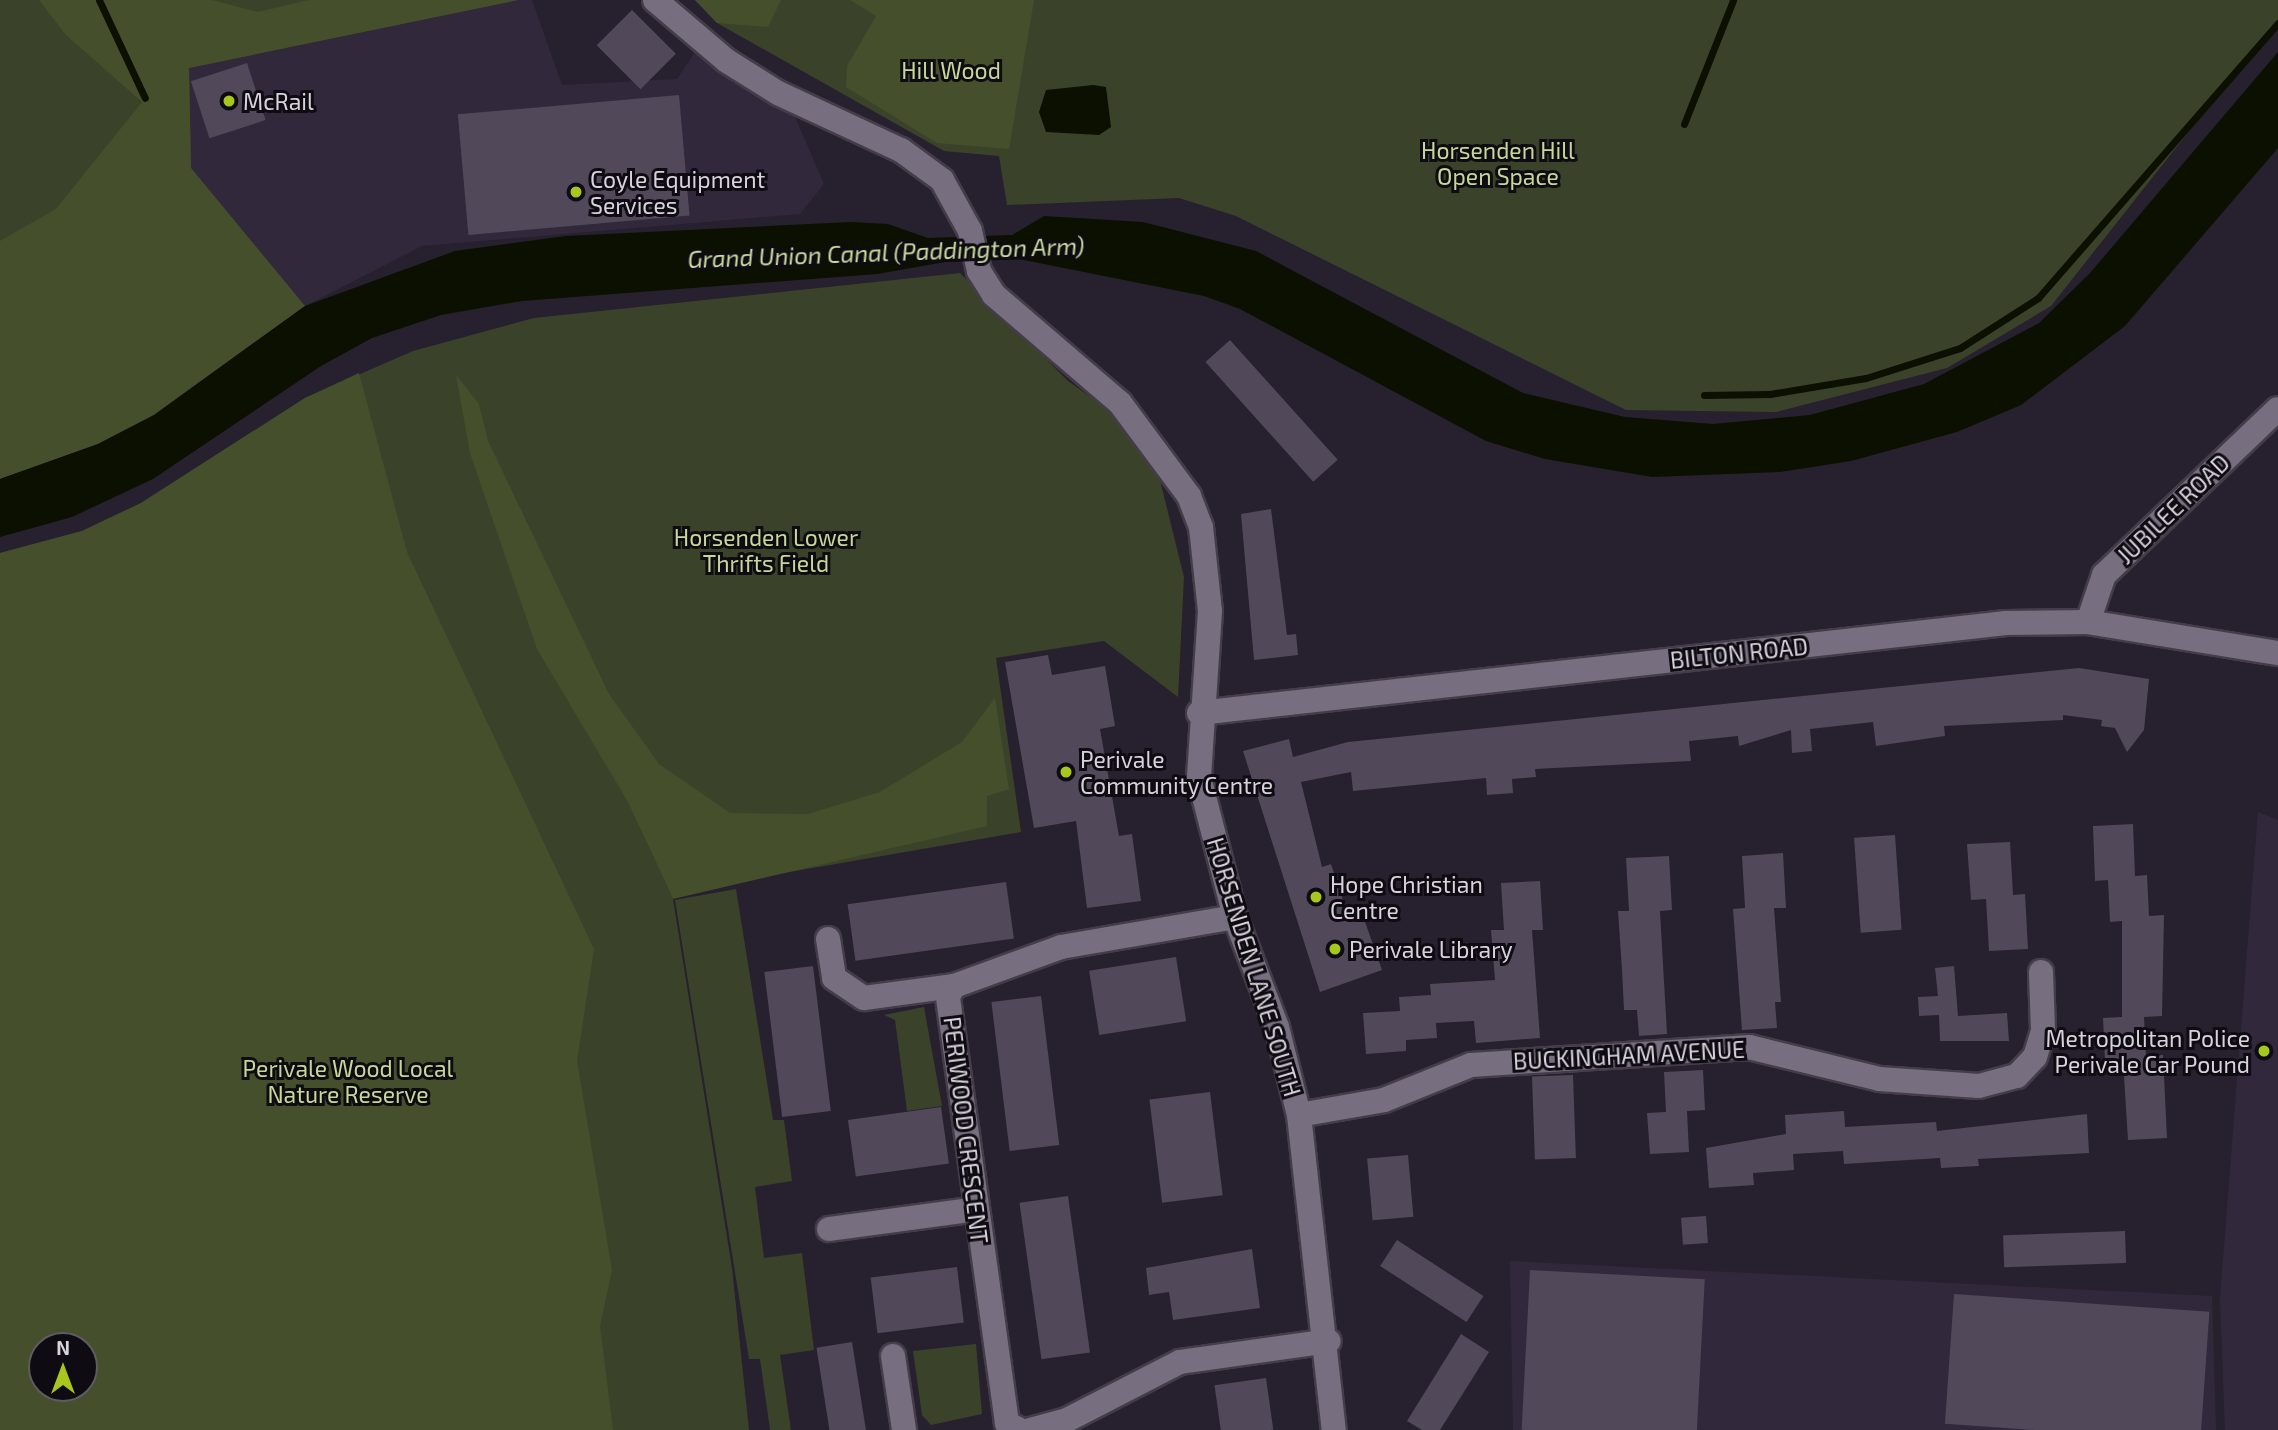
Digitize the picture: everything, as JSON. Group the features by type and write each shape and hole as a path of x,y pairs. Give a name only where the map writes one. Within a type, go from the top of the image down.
{"street":[{"name":"HORSENDEN LANE SOUTH","path":"655,0 727,61 778,93 889,144 942,180 970,231 979,271 994,295 1120,403 1189,496 1209,584 1199,713 1199,778 1235,917 1277,1027 1299,1115 1329,1342 1334,1430"},
{"name":"JUBILEE ROAD","path":"2088,622 2104,575 2278,409"},
{"name":"BILTON ROAD","path":"1199,713 2006,623 2088,622 2278,653"},
{"name":"PERIWOOD CRESCENT","path":"1235,917 1061,947 954,986 948,996 976,1209 1017,1429 1067,1420 1180,1362 1329,1342"},
{"path":"828,939 834,978 864,998 954,986"},
{"name":"BUCKINGHAM AVENUE","path":"1299,1115 1384,1100 1471,1065 1749,1047 1879,1079 1979,1086 2017,1076 2035,1057 2043,1030 2040,972"},
{"path":"829,1229 976,1209"},
{"path":"893,1356 904,1430"}],"shaded area":[{"path":"518,0 532,0 562,85 677,79 695,52 795,117 824,184 800,214 422,246 305,306 191,168 188,68"},
{"path":"2258,812 2278,820 2278,1430 2225,1430 2220,1298"},
{"path":"1510,1261 2212,1296 2216,1430 1513,1430"}],"green space":[{"path":"0,0 518,0 189,68 191,168 305,306 0,479"},
{"path":"39,0 212,0 258,12 309,0 518,0 189,68 191,168 305,306 154,415 98,444 0,479 0,241 56,209 142,102 66,35"},
{"name":"Horsenden Hill Open Space","path":"695,0 2278,0 2278,29 2253,50 2051,306 1947,368 1776,412 1626,410 1236,216 1179,198 1007,205 999,156 944,151 717,23"},
{"path":"695,0 781,0 768,27 717,23"},
{"name":"Hill Wood","path":"850,0 1034,0 1009,149 937,143 846,87 847,66 876,16"},
{"name":"Perivale Wood Local Nature Reserve","path":"960,273 1068,381 1113,413 1156,464 1184,577 1178,697 1104,641 996,658 1021,832 685,890 645,838 673,899 732,1268 749,1430 0,1430 0,553 82,531 141,503 305,398 413,351 534,318"},
{"name":"Perivale Wood Local Nature Reserve","path":"359,373 407,552 594,949 577,1061 612,1270 600,1326 613,1430 0,1430 0,553 82,531 141,503 305,398"},
{"path":"456,375 479,404 488,441 609,694 659,764 730,813 808,814 880,792 962,742 995,698 1009,789 987,796 987,826 673,899 628,802 537,649 470,453"},
{"path":"736,889 773,1120 784,1120 792,1181 755,1187 764,1258 802,1253 814,1350 780,1355 791,1430 770,1430 760,1359 749,1359 675,900"},
{"path":"924,1007 942,1106 907,1111 895,1020 884,1015"},
{"path":"976,1344 982,1414 931,1425 922,1415 913,1351"}],"water":[{"name":"Grand Union Canal (Paddington Arm)","path":"2278,52 2278,148 2125,326 2021,405 1957,432 1851,461 1780,472 1652,477 1545,459 1486,441 1240,309 1204,296 1019,259 945,262 877,274 522,301 441,315 372,338 321,366 153,479 72,517 0,537 0,479 98,444 154,415 305,306 455,251 566,236 851,222 888,224 928,238 1012,235 1044,216 1143,222 1256,251 1523,393 1625,417 1713,424 1810,415 1924,384 2039,323 2090,273"},
{"path":"1093,85 1106,87 1111,127 1099,135 1046,132 1039,112 1046,90"}],"building":[{"path":"632,10 676,54 640,89 597,45"},
{"name":"McRail","path":"247,63 266,120 209,138 191,81"},
{"path":"679,95 690,216 468,235 458,114"},
{"path":"1230,340 1338,460 1313,482 1205,362"},
{"path":"1271,509 1287,635 1296,634 1298,655 1254,660 1241,514"},
{"name":"Perivale Community Centre","path":"1048,655 1052,675 1105,666 1115,726 1100,729 1119,836 1132,834 1141,901 1087,908 1076,821 1034,828 1005,662"},
{"path":"2079,668 2149,679 2144,730 2127,752 2115,728 2101,726 2102,720 2063,715 2063,720 1944,726 1945,736 1876,746 1873,722 1810,729 1812,751 1792,753 1791,730 1739,746 1738,736 1689,741 1691,761 1535,769 1536,777 1512,779 1513,793 1487,795 1486,778 1353,791 1351,772 1301,782 1322,867 1331,864 1350,921 1363,916 1382,970 1320,992 1243,751 1289,739 1293,757 1348,742"},
{"path":"2133,824 2135,876 2147,875 2149,916 2164,915 2162,1016 2144,1017 2146,1056 2163,1055 2167,1138 2128,1140 2123,1060 2105,1061 2103,1018 2122,1017 2122,921 2110,922 2108,880 2095,881 2093,826"},
{"path":"1895,835 1902,930 1861,933 1854,838"},
{"path":"2010,842 2013,895 2025,894 2028,949 1989,951 1986,899 1971,900 1967,844"},
{"path":"1783,853 1786,908 1774,908 1781,1002 1775,1002 1777,1028 1742,1030 1733,909 1745,908 1742,856"},
{"path":"1669,856 1672,910 1660,911 1667,1034 1639,1036 1637,1010 1624,1010 1618,911 1629,911 1626,858"},
{"path":"1540,881 1543,930 1532,930 1540,1038 1476,1043 1474,1021 1436,1023 1437,1038 1406,1040 1406,1051 1366,1054 1363,1013 1400,1011 1399,997 1431,995 1430,984 1495,980 1491,930 1504,930 1501,883"},
{"path":"1006,882 1014,938 855,961 848,904"},
{"path":"1176,957 1186,1021 1099,1035 1089,971"},
{"path":"813,966 831,1111 782,1117 764,972"},
{"path":"1954,966 1958,1016 2007,1013 2009,1041 1940,1041 1939,1015 1919,1016 1918,997 1938,996 1935,968"},
{"path":"1041,996 1059,1145 1010,1151 991,1002"},
{"path":"1703,1070 1705,1110 1687,1111 1689,1152 1650,1154 1647,1113 1666,1112 1664,1072"},
{"path":"1573,1075 1576,1158 1535,1159 1532,1076"},
{"path":"1210,1092 1223,1195 1162,1203 1149,1099"},
{"path":"941,1107 949,1163 856,1177 848,1120"},
{"path":"1844,1111 1845,1127 1936,1122 1937,1131 2087,1114 2089,1153 1978,1159 1979,1166 1941,1168 1940,1158 1844,1164 1843,1151 1793,1154 1794,1170 1753,1173 1754,1185 1709,1188 1706,1148 1786,1134 1785,1115"},
{"path":"1408,1155 1413,1217 1373,1220 1367,1159"},
{"path":"1068,1196 1090,1352 1041,1359 1019,1203"},
{"path":"1706,1216 1708,1243 1683,1245 1681,1218"},
{"path":"2125,1231 2126,1263 2004,1267 2003,1235"},
{"path":"1397,1240 1483,1296 1466,1322 1380,1266"},
{"path":"1252,1249 1260,1308 1173,1320 1169,1292 1149,1295 1146,1268"},
{"path":"957,1267 964,1323 877,1333 871,1278"},
{"path":"1530,1270 1705,1279 1697,1430 1522,1430"},
{"path":"1954,1294 2209,1312 2201,1430 2035,1430 1945,1424"},
{"path":"1461,1334 1489,1352 1440,1430 1422,1430 1407,1421"},
{"path":"852,1342 866,1430 829,1430 816,1348"},
{"path":"1266,1378 1273,1429 1221,1430 1215,1385"}],"waterway":[{"path":"99,0 145,98"},
{"path":"1684,124 1733,0"},
{"path":"1704,395 1770,394 1866,378 1960,348 2038,298 2278,23"}],"place":[{"name":"McRail","path":"229,101"},
{"name":"Coyle Equipment Services","path":"576,192"},
{"name":"Perivale Community Centre","path":"1066,772"},
{"name":"Hope Christian Centre","path":"1316,897"},
{"name":"Perivale Library","path":"1335,949"},
{"name":"Metropolitan Police Perivale Car Pound","path":"2264,1051"}],"park label":[{"name":"Horsenden Lower Thrifts Field","path":"766,550"}]}
